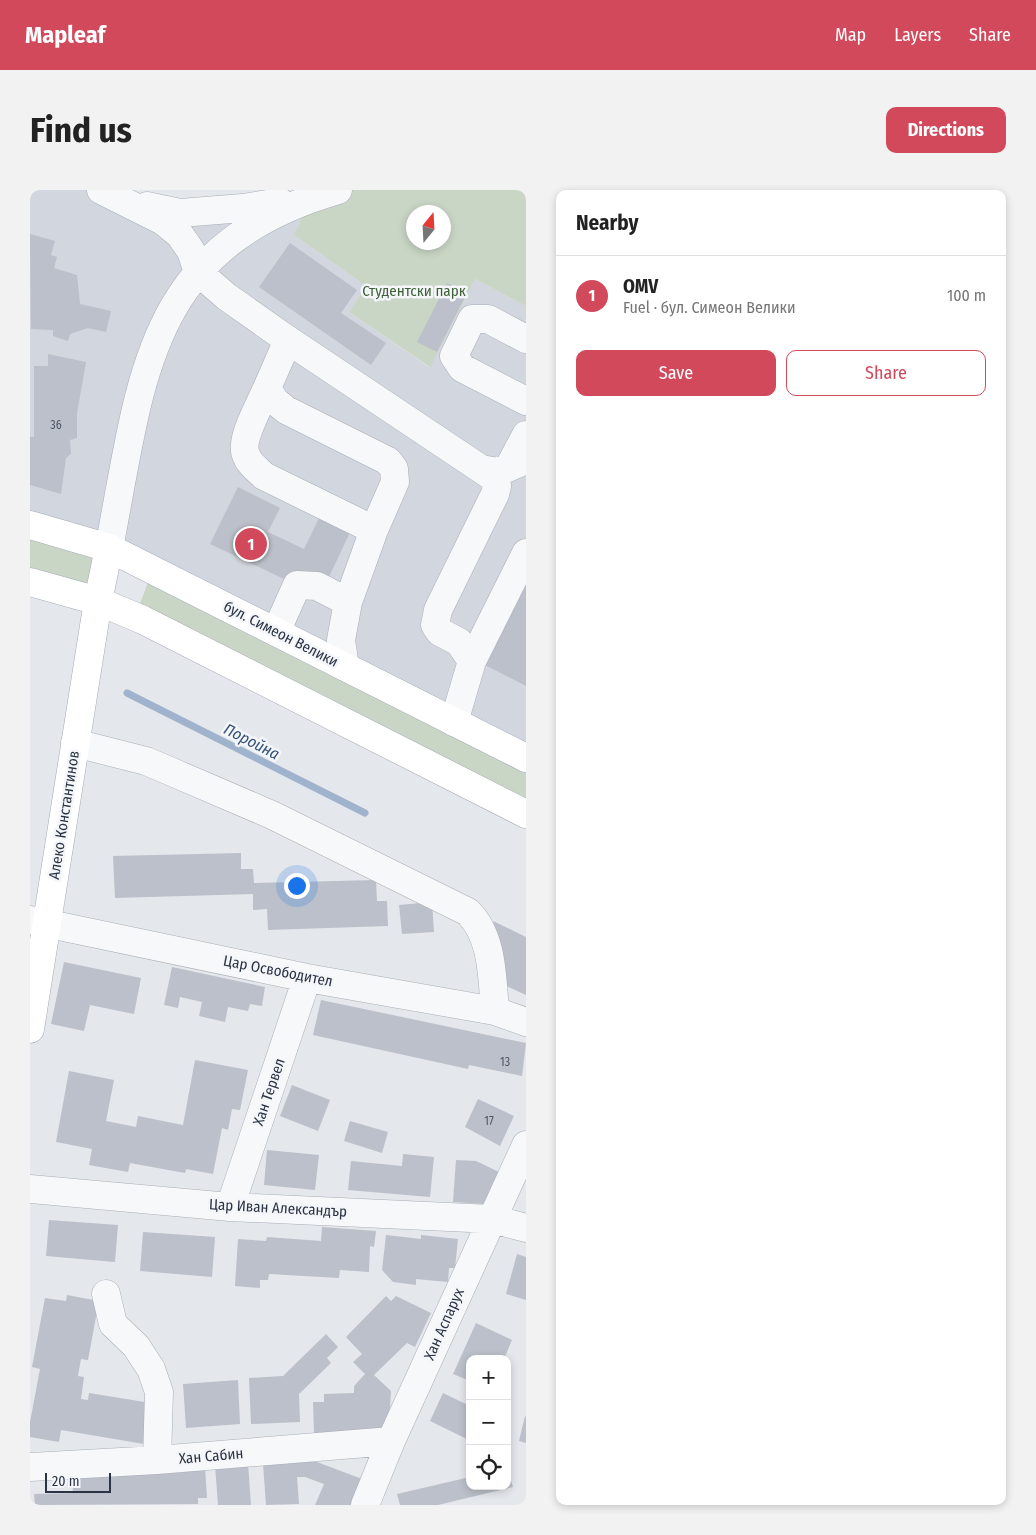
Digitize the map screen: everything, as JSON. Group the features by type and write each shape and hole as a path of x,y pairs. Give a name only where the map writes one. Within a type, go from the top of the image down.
{"main road":[{"name":"бул. Симеон Велики","path":"30,525 109,548 526,758"},
{"name":"Алеко Константинов","path":"30,1029 39,921 76,743 98,601 109,548"},
{"path":"30,582 98,601 143,620 526,814"}],"street":[{"path":"101,190 132,203 163,221 180,235 191,251 198,272 227,297 493,477 496,486 495,494 438,610 435,625 440,632 459,642 472,661"},
{"path":"109,548 136,401 152,351 170,310 198,272 223,247 253,224 311,198 338,190"},
{"path":"132,203 180,213 243,208 311,198"},
{"path":"526,338 488,319 472,319 454,356 462,368 526,401"},
{"path":"288,340 246,437 245,454 264,476 374,530"},
{"path":"267,388 276,401 286,410 388,460 394,469 395,482 374,530 348,602 341,640 345,667"},
{"path":"481,469 498,472 518,464 526,435"},
{"path":"454,722 472,661 526,553"},
{"path":"276,632 297,585 317,586 348,602"},
{"path":"76,743 146,761 272,815 468,912 479,923 486,942 492,968 495,1011"},
{"name":"Цар Освободител","path":"39,921 308,978 495,1011 526,1022"},
{"name":"Хан Тервел","path":"230,1206 308,978"},
{"name":"Хан Аспарух","path":"365,1505 391,1441 526,1145"},
{"name":"Цар Иван Александър","path":"30,1189 230,1206 492,1219 526,1228"},
{"path":"106,1294 113,1324 136,1346 152,1369 159,1392 157,1460"},
{"name":"Хан Сабин","path":"30,1467 157,1460 391,1441"}],"shaded area":[{"path":"30,190 101,190 132,203 311,198 294,235 366,286 349,312 429,367 475,279 526,306 526,758 30,525"}],"green space":[{"name":"Студентски парк","path":"338,190 526,190 526,306 475,279 430,367 349,312 366,286 294,235 311,198"},
{"path":"30,525 109,548 98,601 30,582"},
{"path":"150,577 526,771 526,807 138,609"}],"building":[{"path":"30,234 55,241 51,255 57,257 54,268 77,275 80,304 111,311 106,332 88,328 70,334 68,341 53,336 53,330 31,329"},
{"path":"290,243 357,290 341,313 386,343 371,365 259,287"},
{"path":"447,283 467,293 437,352 417,342"},
{"path":"48,354 86,362 77,413 77,438 70,440 71,454 66,458 61,494 30,485 30,437 34,437 34,366 48,366"},
{"path":"238,487 280,508 268,532 304,549 321,514 352,528 320,596 210,544"},
{"path":"526,569 526,686 479,662"},
{"path":"241,853 241,869 253,869 254,883 376,880 377,901 387,901 388,926 268,930 267,909 253,910 253,894 115,898 113,856"},
{"path":"432,902 434,932 402,934 399,905"},
{"path":"493,921 526,937 526,995 502,984 506,977"},
{"path":"64,962 141,978 134,1014 90,1005 84,1031 51,1024"},
{"path":"172,967 265,987 262,1006 250,1004 248,1011 228,1007 225,1022 199,1016 202,1002 180,997 178,1008 164,1005"},
{"path":"321,1000 526,1043 522,1076 469,1065 468,1069 313,1035"},
{"path":"195,1060 248,1070 240,1110 232,1109 228,1130 222,1128 213,1174 186,1169 185,1173 130,1163 128,1172 89,1165 92,1149 56,1142 69,1071 114,1080 106,1121 136,1127 138,1116 183,1125"},
{"path":"292,1085 330,1100 318,1131 280,1116"},
{"path":"478,1099 514,1116 500,1146 465,1127"},
{"path":"350,1121 388,1132 382,1153 344,1141"},
{"path":"267,1150 319,1155 315,1190 264,1185"},
{"path":"403,1154 434,1157 430,1197 348,1190 351,1161 402,1166"},
{"path":"456,1160 476,1161 499,1172 484,1204 453,1202"},
{"path":"49,1220 118,1225 115,1262 46,1256"},
{"path":"322,1227 376,1231 374,1247 370,1246 369,1272 340,1270 339,1278 269,1274 268,1280 260,1280 260,1288 235,1286 238,1239 266,1241 267,1237 321,1241"},
{"path":"143,1232 215,1237 212,1277 140,1271"},
{"path":"386,1235 421,1239 421,1235 458,1239 455,1268 449,1268 448,1282 416,1279 416,1285 393,1282 382,1270"},
{"path":"517,1254 526,1257 526,1300 506,1294"},
{"path":"67,1295 99,1301 88,1360 81,1359 78,1376 84,1377 81,1399 88,1400 89,1393 151,1403 144,1444 61,1430 59,1442 30,1437 30,1422 40,1369 32,1367 45,1298 66,1301"},
{"path":"386,1296 391,1301 396,1296 431,1313 415,1347 407,1343 374,1375 391,1391 389,1424 381,1430 314,1433 313,1402 324,1402 324,1394 354,1393 354,1386 365,1374 353,1362 362,1354 346,1337"},
{"path":"476,1323 512,1340 506,1355 466,1355 466,1379 453,1374"},
{"path":"326,1334 338,1347 327,1358 331,1363 299,1394 300,1422 251,1424 249,1378 283,1376"},
{"path":"238,1380 240,1424 186,1428 183,1384"},
{"path":"443,1393 466,1404 466,1439 430,1421"},
{"path":"526,1417 526,1443 519,1441"},
{"path":"309,1459 362,1479 351,1505 315,1505 324,1484 305,1477 297,1477 299,1504 266,1505 263,1463"},
{"path":"248,1463 251,1505 218,1505 215,1465"},
{"path":"205,1467 207,1498 198,1498 198,1504 35,1505 34,1494 73,1493 72,1474"},
{"path":"466,1478 466,1490 500,1490 438,1505 400,1505 397,1494"}],"waterway":[{"name":"Поройна","path":"127,693 365,813"}],"place":[{"name":"OMV","path":"251,544"}]}
